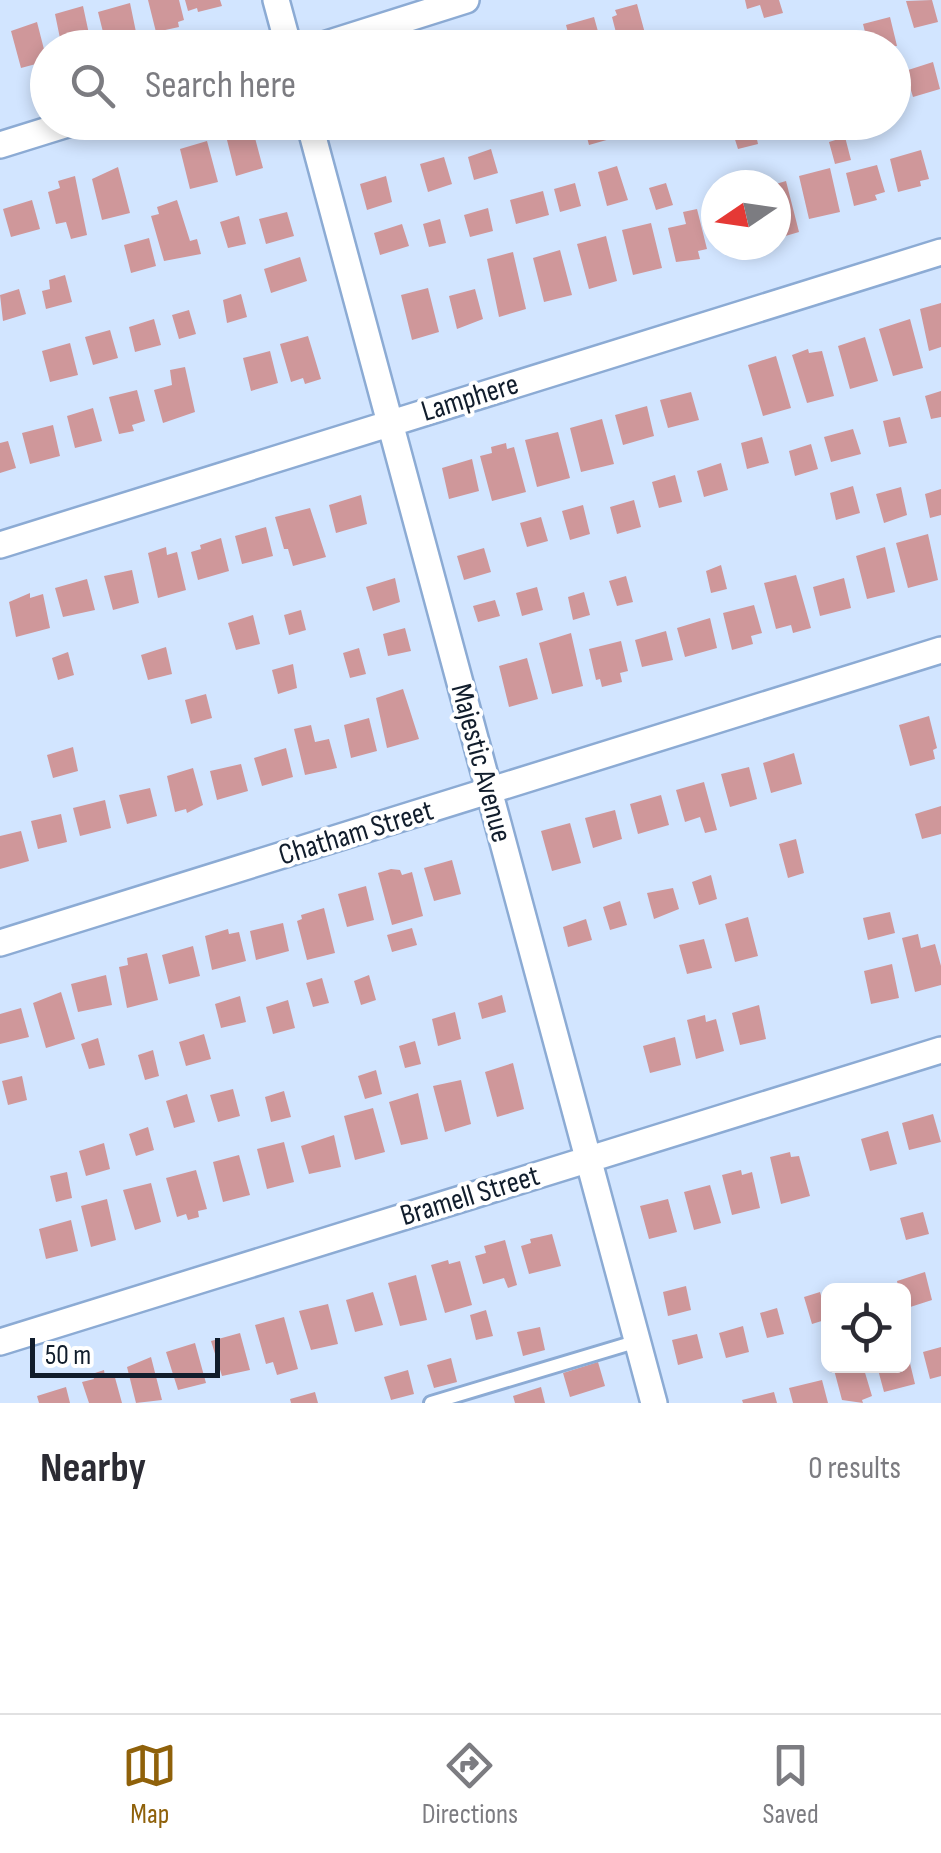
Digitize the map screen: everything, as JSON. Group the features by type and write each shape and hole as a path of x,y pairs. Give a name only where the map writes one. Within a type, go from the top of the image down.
{"street":[{"path":"276,0 284,30"},
{"path":"371,30 466,0"},
{"path":"0,146 30,136"},
{"name":"Majestic Avenue","path":"314,140 654,1403"},
{"name":"Lamphere","path":"0,544 941,252"},
{"name":"Chatham Street","path":"0,944 941,650"},
{"name":"Bramell Street","path":"0,1342 941,1050"}],"lane":[{"path":"432,1403 638,1341"}],"building":[{"path":"148,0 179,0 184,20 178,22 179,27 156,30"},
{"path":"185,0 220,0 222,6 188,11"},
{"path":"745,0 779,0 783,13 764,18 760,5 747,9"},
{"path":"932,0 938,22 914,28 906,1"},
{"path":"130,3 136,30 102,30 98,12"},
{"path":"637,4 644,30 615,30 612,17 617,15 615,10"},
{"path":"83,6 88,30 58,30 55,14"},
{"path":"594,17 598,30 567,30 566,25"},
{"path":"890,17 893,30 864,30 863,24"},
{"path":"37,22 39,30 30,30 30,66 21,68 11,31"},
{"path":"933,62 940,89 913,97 911,69"},
{"path":"227,140 256,140 263,168 236,176"},
{"path":"735,140 757,140 758,144 738,149"},
{"path":"846,140 851,160 835,164 829,142"},
{"path":"207,141 218,182 190,189 180,149"},
{"path":"491,149 498,173 474,180 468,157"},
{"path":"921,150 929,179 920,181 921,186 898,192 890,159"},
{"path":"444,157 452,184 428,192 420,164"},
{"path":"877,165 885,192 875,195 877,200 854,206 846,173"},
{"path":"617,166 628,200 607,206 598,172"},
{"path":"118,167 130,213 102,220 92,179"},
{"path":"830,168 840,212 809,219 799,176"},
{"path":"75,176 87,235 71,239 66,222 56,224 48,192 60,188 58,181"},
{"path":"386,176 392,202 367,210 360,184"},
{"path":"575,183 581,206 560,212 554,189"},
{"path":"666,183 673,205 656,210 649,188"},
{"path":"543,191 549,215 516,224 510,200"},
{"path":"32,200 40,229 11,237 3,209"},
{"path":"177,200 190,241 197,239 201,254 164,261 151,216 159,214 157,207"},
{"path":"791,201 799,232 791,234"},
{"path":"488,208 493,231 470,237 464,215"},
{"path":"697,209 701,225 700,259 676,262 668,228 686,224 683,212"},
{"path":"287,212 294,236 266,244 259,219"},
{"path":"239,216 246,244 228,248 220,222"},
{"path":"440,219 446,243 429,247 423,224"},
{"path":"651,223 662,268 633,275 622,230"},
{"path":"402,224 409,246 380,255 374,233"},
{"path":"606,236 617,281 589,289 577,244"},
{"path":"149,238 156,266 131,273 124,245"},
{"path":"560,250 572,295 544,302 533,258"},
{"path":"513,252 526,309 499,317 487,259"},
{"path":"300,257 307,281 271,293 264,269"},
{"path":"65,275 72,302 46,309 42,291 50,289 49,280"},
{"path":"428,288 439,332 412,340 401,295"},
{"path":"19,289 26,314 3,321 0,295"},
{"path":"475,289 483,319 457,329 449,296"},
{"path":"241,294 247,317 227,323 223,300"},
{"path":"941,303 941,347 929,351 920,309"},
{"path":"189,310 196,334 179,339 172,315"},
{"path":"154,319 161,345 135,352 129,327"},
{"path":"910,319 923,368 893,376 879,329"},
{"path":"110,330 118,358 93,365 85,337"},
{"path":"308,336 321,379 305,384 303,378 291,382 280,344"},
{"path":"865,337 878,381 850,389 838,346"},
{"path":"70,343 78,375 50,382 42,351"},
{"path":"808,349 809,353 822,351 834,396 807,403 792,355"},
{"path":"270,351 278,383 251,391 243,358"},
{"path":"776,356 791,408 763,416 748,365"},
{"path":"185,367 195,412 163,423 154,390 172,385 170,370"},
{"path":"137,390 145,421 132,425 134,431 119,434 109,397"},
{"path":"941,391 941,417 931,419 925,396"},
{"path":"691,392 699,420 668,428 660,400"},
{"path":"647,406 654,436 623,445 615,415"},
{"path":"93,408 102,441 75,448 67,416"},
{"path":"900,417 907,443 889,447 883,421"},
{"path":"602,419 614,464 581,472 570,428"},
{"path":"53,425 60,456 30,464 22,433"},
{"path":"853,429 861,454 831,462 824,437"},
{"path":"558,432 570,478 537,487 525,440"},
{"path":"762,437 769,463 747,469 741,443"},
{"path":"8,441 16,468 0,473 0,443"},
{"path":"506,443 507,449 514,447 526,492 492,501 480,456 492,453 491,447"},
{"path":"811,444 818,469 795,476 789,451"},
{"path":"472,459 479,491 449,499 442,468"},
{"path":"721,463 728,490 704,497 697,471"},
{"path":"675,475 682,502 659,508 652,482"},
{"path":"853,486 860,513 836,520 830,493"},
{"path":"901,487 907,515 884,523 876,494"},
{"path":"941,489 941,515 930,518 925,494"},
{"path":"361,495 367,524 336,533 329,505"},
{"path":"634,500 641,527 617,534 610,507"},
{"path":"583,505 590,534 570,540 562,511"},
{"path":"310,508 326,557 293,566 275,517"},
{"path":"541,517 548,541 527,547 520,523"},
{"path":"266,527 273,556 242,564 235,536"},
{"path":"928,534 938,580 908,588 896,543"},
{"path":"221,538 229,571 198,580 191,552"},
{"path":"166,547 167,555 177,552 186,590 158,598 148,553"},
{"path":"885,547 895,592 867,599 856,556"},
{"path":"484,548 491,572 464,580 457,556"},
{"path":"721,565 727,589 711,593 706,571"},
{"path":"132,570 139,603 113,610 104,576"},
{"path":"796,575 811,628 793,633 791,625 776,629 764,583"},
{"path":"626,576 633,602 617,606 609,581"},
{"path":"395,578 400,602 373,611 366,587"},
{"path":"844,578 851,608 820,616 813,587"},
{"path":"87,579 95,610 63,617 55,588"},
{"path":"537,587 543,610 522,616 516,593"},
{"path":"584,592 590,615 573,620 568,597"},
{"path":"30,593 30,598 43,594 50,628 16,637 9,602"},
{"path":"495,600 500,616 478,622 473,606"},
{"path":"754,605 762,633 751,636 753,644 732,650 723,613"},
{"path":"301,610 306,630 289,635 284,615"},
{"path":"253,615 260,644 236,650 228,623"},
{"path":"710,618 717,648 685,657 677,628"},
{"path":"405,628 411,651 388,656 383,634"},
{"path":"666,631 673,660 642,667 635,640"},
{"path":"571,633 583,686 552,694 539,643"},
{"path":"621,641 628,671 620,673 622,682 602,687 600,679 596,680 589,649"},
{"path":"166,647 172,674 148,680 141,655"},
{"path":"359,648 366,674 350,678 343,653"},
{"path":"68,652 74,675 58,680 52,658"},
{"path":"527,658 538,699 509,707 499,666"},
{"path":"293,664 297,688 278,694 272,670"},
{"path":"403,689 419,739 387,748 376,698"},
{"path":"206,694 212,718 191,724 185,700"},
{"path":"929,716 937,748 933,750 935,759 910,766 899,725"},
{"path":"369,718 377,751 351,758 344,725"},
{"path":"311,725 315,742 329,739 337,768 305,775 294,729"},
{"path":"73,747 78,771 53,778 47,755"},
{"path":"286,748 293,777 262,786 254,758"},
{"path":"794,753 802,784 771,793 763,763"},
{"path":"241,764 248,791 217,800 210,771"},
{"path":"749,767 757,799 730,807 721,774"},
{"path":"193,768 203,805 187,813 186,809 175,812 167,776"},
{"path":"704,782 717,830 705,833 700,817 685,822 676,790"},
{"path":"150,788 157,816 127,824 119,795"},
{"path":"661,795 669,825 638,834 630,804"},
{"path":"105,800 111,828 80,836 73,808"},
{"path":"941,806 941,834 922,839 915,814"},
{"path":"615,810 622,839 593,848 585,818"},
{"path":"61,814 67,842 38,849 31,821"},
{"path":"570,823 581,863 552,871 541,831"},
{"path":"21,831 29,861 0,869 0,836"},
{"path":"796,839 804,873 788,878 779,844"},
{"path":"452,860 461,894 434,901 424,868"},
{"path":"400,870 402,875 412,872 423,916 392,925 378,873"},
{"path":"711,875 717,899 699,905 692,882"},
{"path":"366,886 374,920 347,927 338,894"},
{"path":"673,888 679,909 654,919 647,893"},
{"path":"620,901 627,925 610,930 603,907"},
{"path":"324,908 335,953 307,960 297,921 302,919 301,915"},
{"path":"890,912 895,933 868,940 863,918"},
{"path":"748,917 758,956 735,962 725,924"},
{"path":"586,919 592,940 568,947 563,927"},
{"path":"283,923 289,951 256,960 250,931"},
{"path":"412,928 417,945 392,952 387,935"},
{"path":"228,929 229,934 239,932 246,961 212,970 205,936"},
{"path":"918,934 921,948 935,944 941,985 915,992 902,938"},
{"path":"704,939 712,968 687,974 679,945"},
{"path":"193,946 200,976 169,984 162,955"},
{"path":"147,953 158,1000 127,1008 119,967 128,965 127,958"},
{"path":"892,964 899,998 871,1004 864,971"},
{"path":"106,975 112,1005 78,1012 71,984"},
{"path":"369,975 376,1000 361,1005 354,981"},
{"path":"322,978 329,1003 313,1007 306,983"},
{"path":"61,992 75,1039 46,1048 33,1003"},
{"path":"502,995 506,1012 482,1019 478,1003"},
{"path":"240,996 246,1022 221,1028 215,1004"},
{"path":"288,1000 295,1028 273,1034 266,1007"},
{"path":"759,1005 766,1039 740,1045 732,1013"},
{"path":"21,1008 29,1037 0,1044 0,1014"},
{"path":"455,1012 461,1039 438,1046 432,1019"},
{"path":"705,1015 706,1022 716,1019 724,1051 696,1059 687,1020"},
{"path":"204,1034 211,1059 186,1066 179,1042"},
{"path":"675,1037 681,1065 650,1073 643,1046"},
{"path":"98,1038 105,1065 89,1069 81,1044"},
{"path":"415,1041 421,1064 405,1068 399,1046"},
{"path":"153,1050 159,1076 145,1080 138,1055"},
{"path":"513,1063 524,1109 497,1117 485,1072"},
{"path":"376,1070 382,1094 365,1099 358,1076"},
{"path":"22,1076 27,1100 8,1105 2,1081"},
{"path":"461,1080 471,1124 445,1132 433,1086"},
{"path":"233,1089 240,1116 218,1122 210,1095"},
{"path":"284,1091 291,1117 271,1122 265,1097"},
{"path":"418,1093 428,1139 401,1145 389,1102"},
{"path":"187,1094 195,1122 174,1128 166,1101"},
{"path":"373,1108 385,1152 355,1160 344,1116"},
{"path":"933,1114 941,1142 909,1150 902,1123"},
{"path":"148,1127 154,1150 136,1156 129,1134"},
{"path":"888,1131 897,1164 870,1171 861,1139"},
{"path":"334,1135 341,1167 309,1174 301,1146"},
{"path":"284,1142 294,1182 267,1189 257,1149"},
{"path":"104,1143 110,1169 86,1176 79,1151"},
{"path":"790,1152 791,1157 799,1156 810,1196 781,1204 770,1157"},
{"path":"239,1155 250,1195 223,1202 213,1162"},
{"path":"196,1170 207,1209 188,1220 186,1214 177,1217 166,1178"},
{"path":"741,1170 742,1175 752,1172 760,1208 732,1215 722,1175"},
{"path":"67,1172 72,1198 56,1202 50,1176"},
{"path":"151,1183 161,1222 135,1230 123,1190"},
{"path":"710,1185 721,1223 694,1230 684,1192"},
{"path":"107,1199 116,1240 91,1247 81,1206"},
{"path":"668,1199 677,1232 649,1239 640,1206"},
{"path":"923,1212 929,1234 906,1240 900,1218"},
{"path":"71,1220 78,1251 46,1259 39,1229"},
{"path":"552,1234 561,1266 529,1274 521,1246 531,1243 530,1239"},
{"path":"505,1240 517,1285 508,1288 504,1278 483,1284 475,1256 486,1253 484,1246"},
{"path":"448,1260 449,1264 460,1261 472,1305 445,1313 431,1265"},
{"path":"925,1272 932,1300 911,1307 911,1283 897,1281"},
{"path":"416,1275 427,1320 400,1326 388,1283"},
{"path":"686,1286 691,1310 668,1316 663,1292"},
{"path":"373,1292 383,1325 355,1332 346,1300"},
{"path":"820,1292 821,1321 812,1324 804,1297"},
{"path":"328,1304 338,1344 311,1350 299,1311"},
{"path":"777,1308 784,1334 767,1338 760,1313"},
{"path":"486,1310 493,1336 476,1340 470,1315"},
{"path":"284,1317 298,1369 277,1375 273,1362 266,1364 255,1325"},
{"path":"743,1326 749,1352 726,1358 719,1333"},
{"path":"540,1327 545,1350 523,1356 517,1332"},
{"path":"240,1333 250,1370 222,1376 211,1341"},
{"path":"697,1334 703,1358 678,1365 672,1340"},
{"path":"195,1343 206,1383 178,1390 166,1352"},
{"path":"941,1347 941,1376 930,1379 923,1352"},
{"path":"151,1357 162,1400 136,1403 127,1367"},
{"path":"451,1358 457,1382 434,1388 427,1365"},
{"path":"598,1362 605,1386 570,1397 563,1373"},
{"path":"911,1367 915,1384 884,1392 879,1373 911,1373"},
{"path":"104,1370 105,1377 114,1374 122,1403 89,1403 82,1382 94,1379 92,1374"},
{"path":"408,1370 414,1394 391,1400 384,1377"},
{"path":"835,1373 865,1373 872,1396 863,1403 842,1400"},
{"path":"822,1380 828,1403 793,1403 789,1388"},
{"path":"66,1387 70,1403 39,1403 37,1396"},
{"path":"541,1387 545,1403 515,1403 513,1396"},
{"path":"315,1392 318,1403 291,1403 290,1399"},
{"path":"774,1392 777,1403 742,1400"}]}
